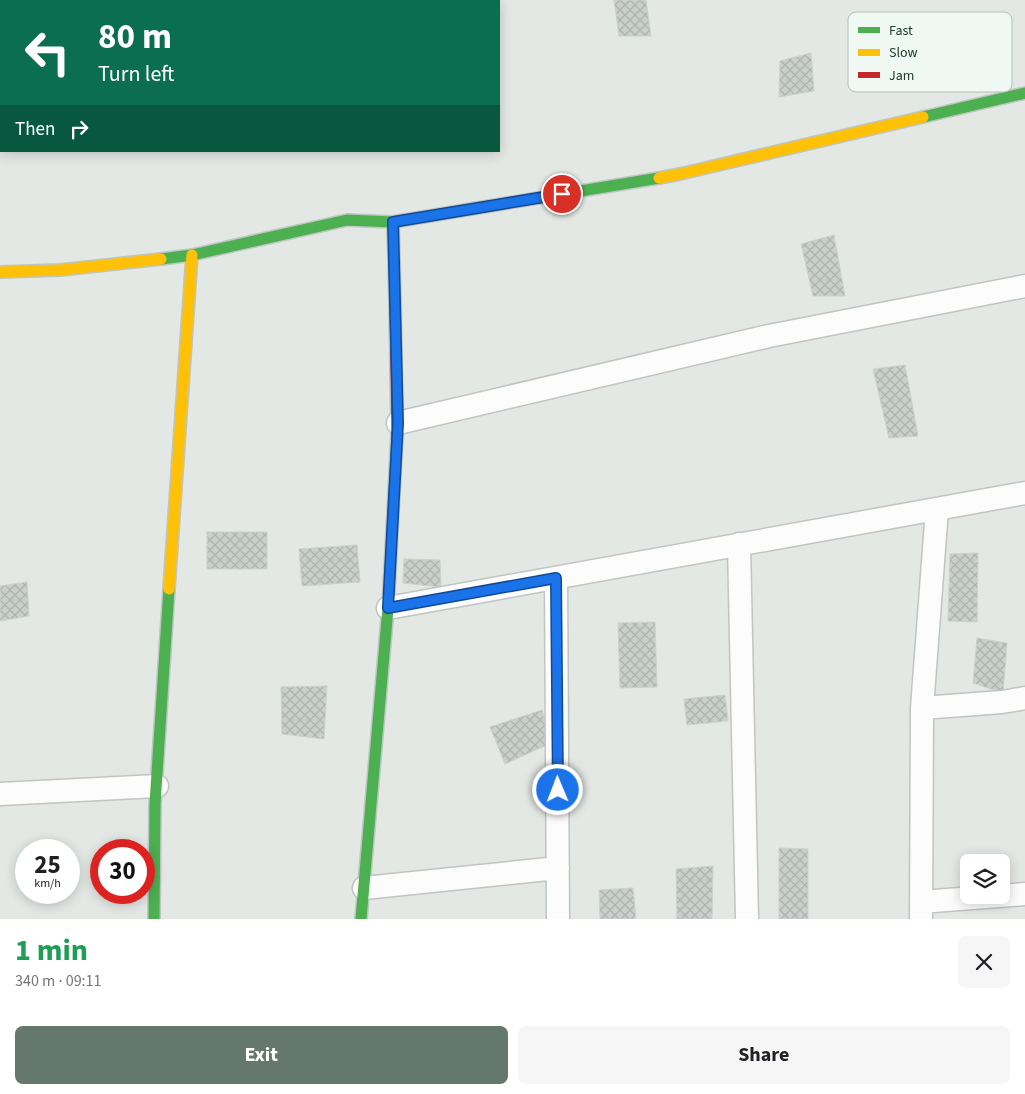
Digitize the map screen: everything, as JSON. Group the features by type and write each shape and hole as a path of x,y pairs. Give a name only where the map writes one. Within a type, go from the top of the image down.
{"street":[{"path":"0,272 60,270 192,255 347,220 393,222 680,174 1025,93"},
{"path":"361,919 388,608 398,423 393,222"},
{"path":"154,919 157,786 192,255"},
{"path":"398,423 769,336 1025,286"},
{"path":"388,608 1025,493"},
{"path":"937,509 922,708 921,911 1025,894"},
{"path":"739,544 747,919"},
{"path":"556,578 558,919"},
{"path":"922,708 1002,702 1025,698"},
{"path":"0,794 157,786"},
{"path":"364,888 558,868"}],"building":[{"path":"614,0 646,0 651,36 619,36"},
{"path":"811,53 814,91 779,97 780,61"},
{"path":"834,235 845,296 813,296 801,244"},
{"path":"905,365 918,436 889,438 873,369"},
{"path":"207,532 267,532 267,569 207,569"},
{"path":"357,545 360,582 302,586 299,549"},
{"path":"978,553 977,622 948,621 950,554"},
{"path":"404,559 440,560 441,587 403,583"},
{"path":"27,582 29,616 0,621 0,586"},
{"path":"655,622 657,687 620,688 618,623"},
{"path":"977,638 1007,643 1003,693 973,683"},
{"path":"327,686 324,739 282,734 281,687"},
{"path":"725,695 728,721 687,725 684,699"},
{"path":"542,710 551,743 505,764 490,727"},
{"path":"779,848 808,849 808,919 779,919"},
{"path":"713,866 712,919 677,919 676,869"},
{"path":"633,888 636,919 600,919 599,890"}],"traffic: fast":[{"path":"923,117 1025,93"},
{"path":"161,259 192,255 347,220 393,222 659,178"},
{"path":"393,222 395,302"},
{"path":"361,919 388,608 397,434"},
{"path":"154,919 155,804 169,589"}],"traffic: slow":[{"path":"659,178 923,117"},
{"path":"169,589 192,255"},
{"path":"0,272 60,270 161,259"}],"traffic: jam":[{"path":"395,302 397,434"}],"route":[{"path":"558,790 556,578 388,608 398,423 393,222 562,194"}]}
